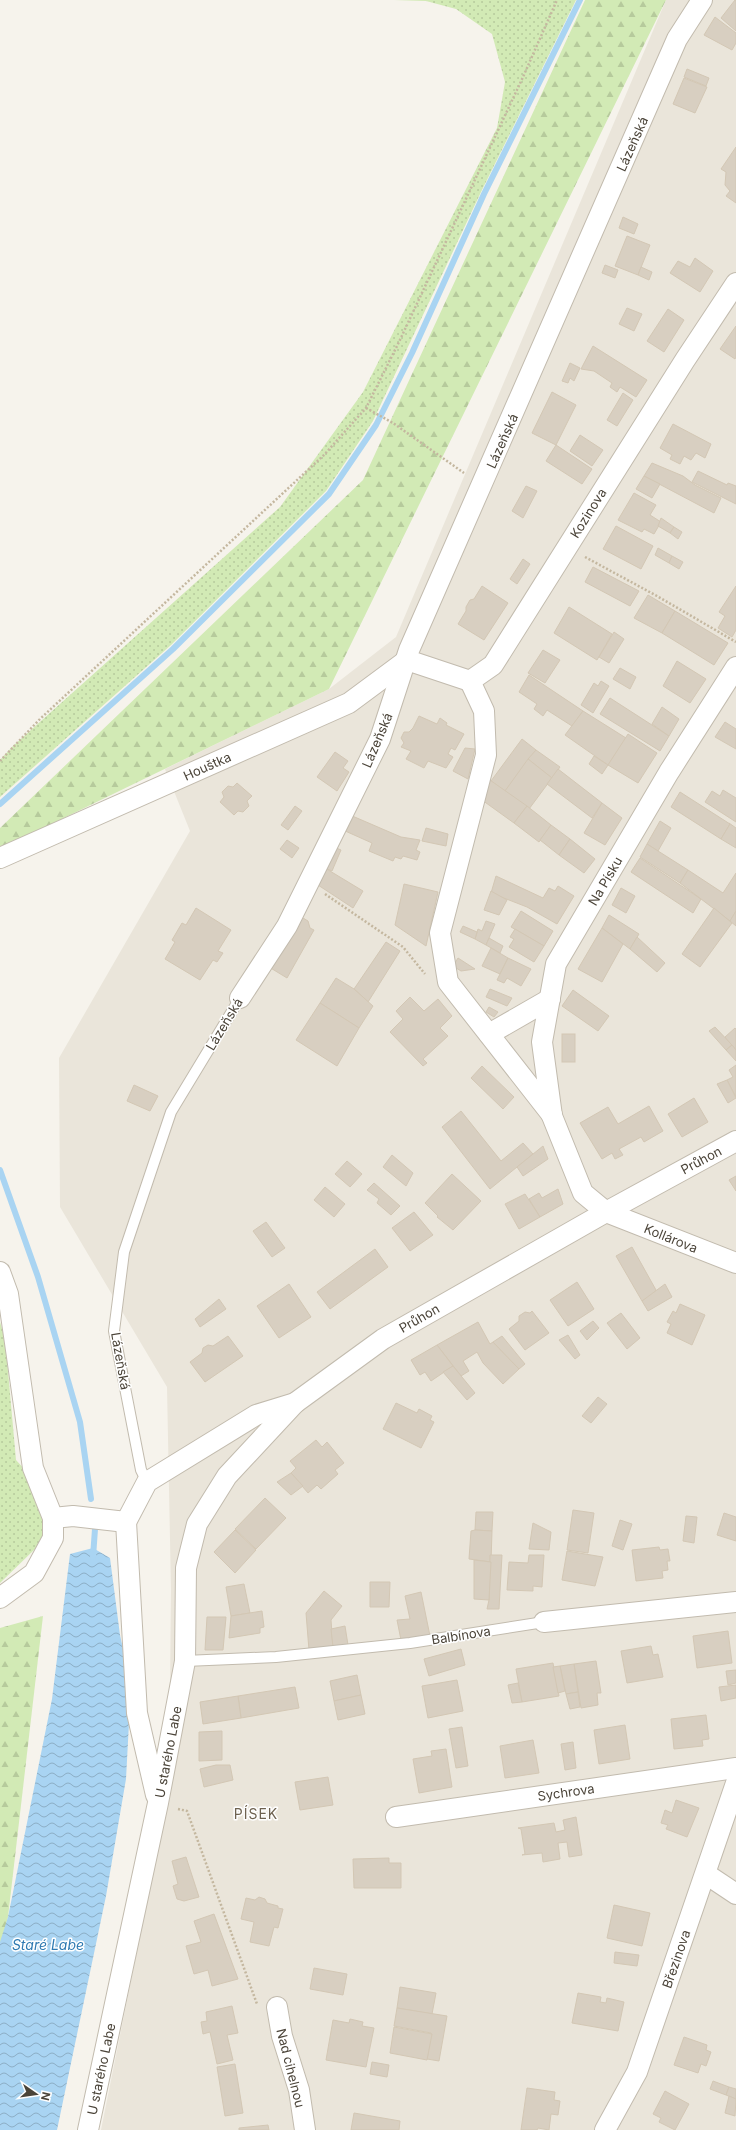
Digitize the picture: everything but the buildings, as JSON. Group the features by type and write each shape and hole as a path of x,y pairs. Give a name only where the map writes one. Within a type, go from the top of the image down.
{"street":[{"name":"Lázeňská","path":"240,998 287,926 380,739 409,650 483,486 677,39 702,0"},
{"name":"Kozinova","path":"470,681 493,665 685,360 736,283"},
{"path":"407,660 470,681"},
{"name":"Houštka","path":"0,858 350,703 407,660"},
{"name":"Na Písku","path":"606,1212 583,1193 552,1116 542,1042 556,964 669,772 736,667"},
{"name":"Na Písku","path":"470,681 484,711 486,755 440,933 448,982 552,1116"},
{"path":"489,1034 550,999"},
{"name":"Průhon","path":"147,1482 256,1415 295,1403 383,1339 606,1212 736,1141"},
{"name":"Kollárova","path":"606,1212 736,1263"},
{"path":"0,1272 8,1294 33,1468 53,1518 53,1538 34,1573 0,1598"},
{"name":"U starého Labe","path":"88,2130 158,1803 185,1661 186,1568 197,1524 227,1476 295,1403"},
{"path":"147,1482 126,1522 137,1714 158,1803"},
{"path":"53,1518 73,1516 126,1522"},
{"name":"Balbínova","path":"544,1622 736,1602"},
{"name":"Sychrova","path":"396,1817 736,1768"},
{"name":"Březinova","path":"605,2130 637,2072 736,1783"},
{"path":"706,1874 736,1894"},
{"name":"Nad cihelnou","path":"268,2008 282,2036 299,2090 305,2130"}],"lane":[{"name":"Lázeňská","path":"147,1482 141,1470 114,1331 124,1252 171,1112 240,998"},
{"name":"Balbínova","path":"185,1661 284,1656 410,1643 544,1622"}],"path":[{"path":"0,761 46,714 324,455 366,409 409,321 523,77 557,0"},
{"path":"366,409 393,423 483,486"},
{"path":"567,548 658,596 736,642"},
{"path":"308,883 403,947 432,982 448,982"},
{"path":"158,1803 187,1811 268,2008"}],"shaded area":[{"path":"666,0 736,0 736,2130 101,2130 169,1791 171,1590 167,1387 60,1207 59,1058 190,831 165,769 329,689 396,637"}],"green space":[{"path":"394,0 576,0 481,192 373,421 326,491 171,645 0,797 0,760 13,746 280,507 363,392 497,128 505,82 492,34 456,9 426,1"},
{"path":"585,0 666,0 329,689 0,849 0,828 363,480"},
{"path":"0,1322 5,1338 16,1460 68,1517 0,1583"},
{"path":"43,1616 8,1917 0,1948 0,1628"}],"water":[{"name":"Staré Labe","path":"93,1548 110,1558 120,1635 131,1685 126,1779 106,1896 57,2130 0,2130 0,1942 8,1917 52,1699 70,1554"}],"waterway":[{"path":"0,804 173,649 329,494 376,425 412,353 484,194 580,0"},
{"path":"0,1170 38,1277 80,1422 91,1499"},
{"path":"93,1557 95,1529"}],"district":[{"name":"PÍSEK","path":"256,1814"}]}
